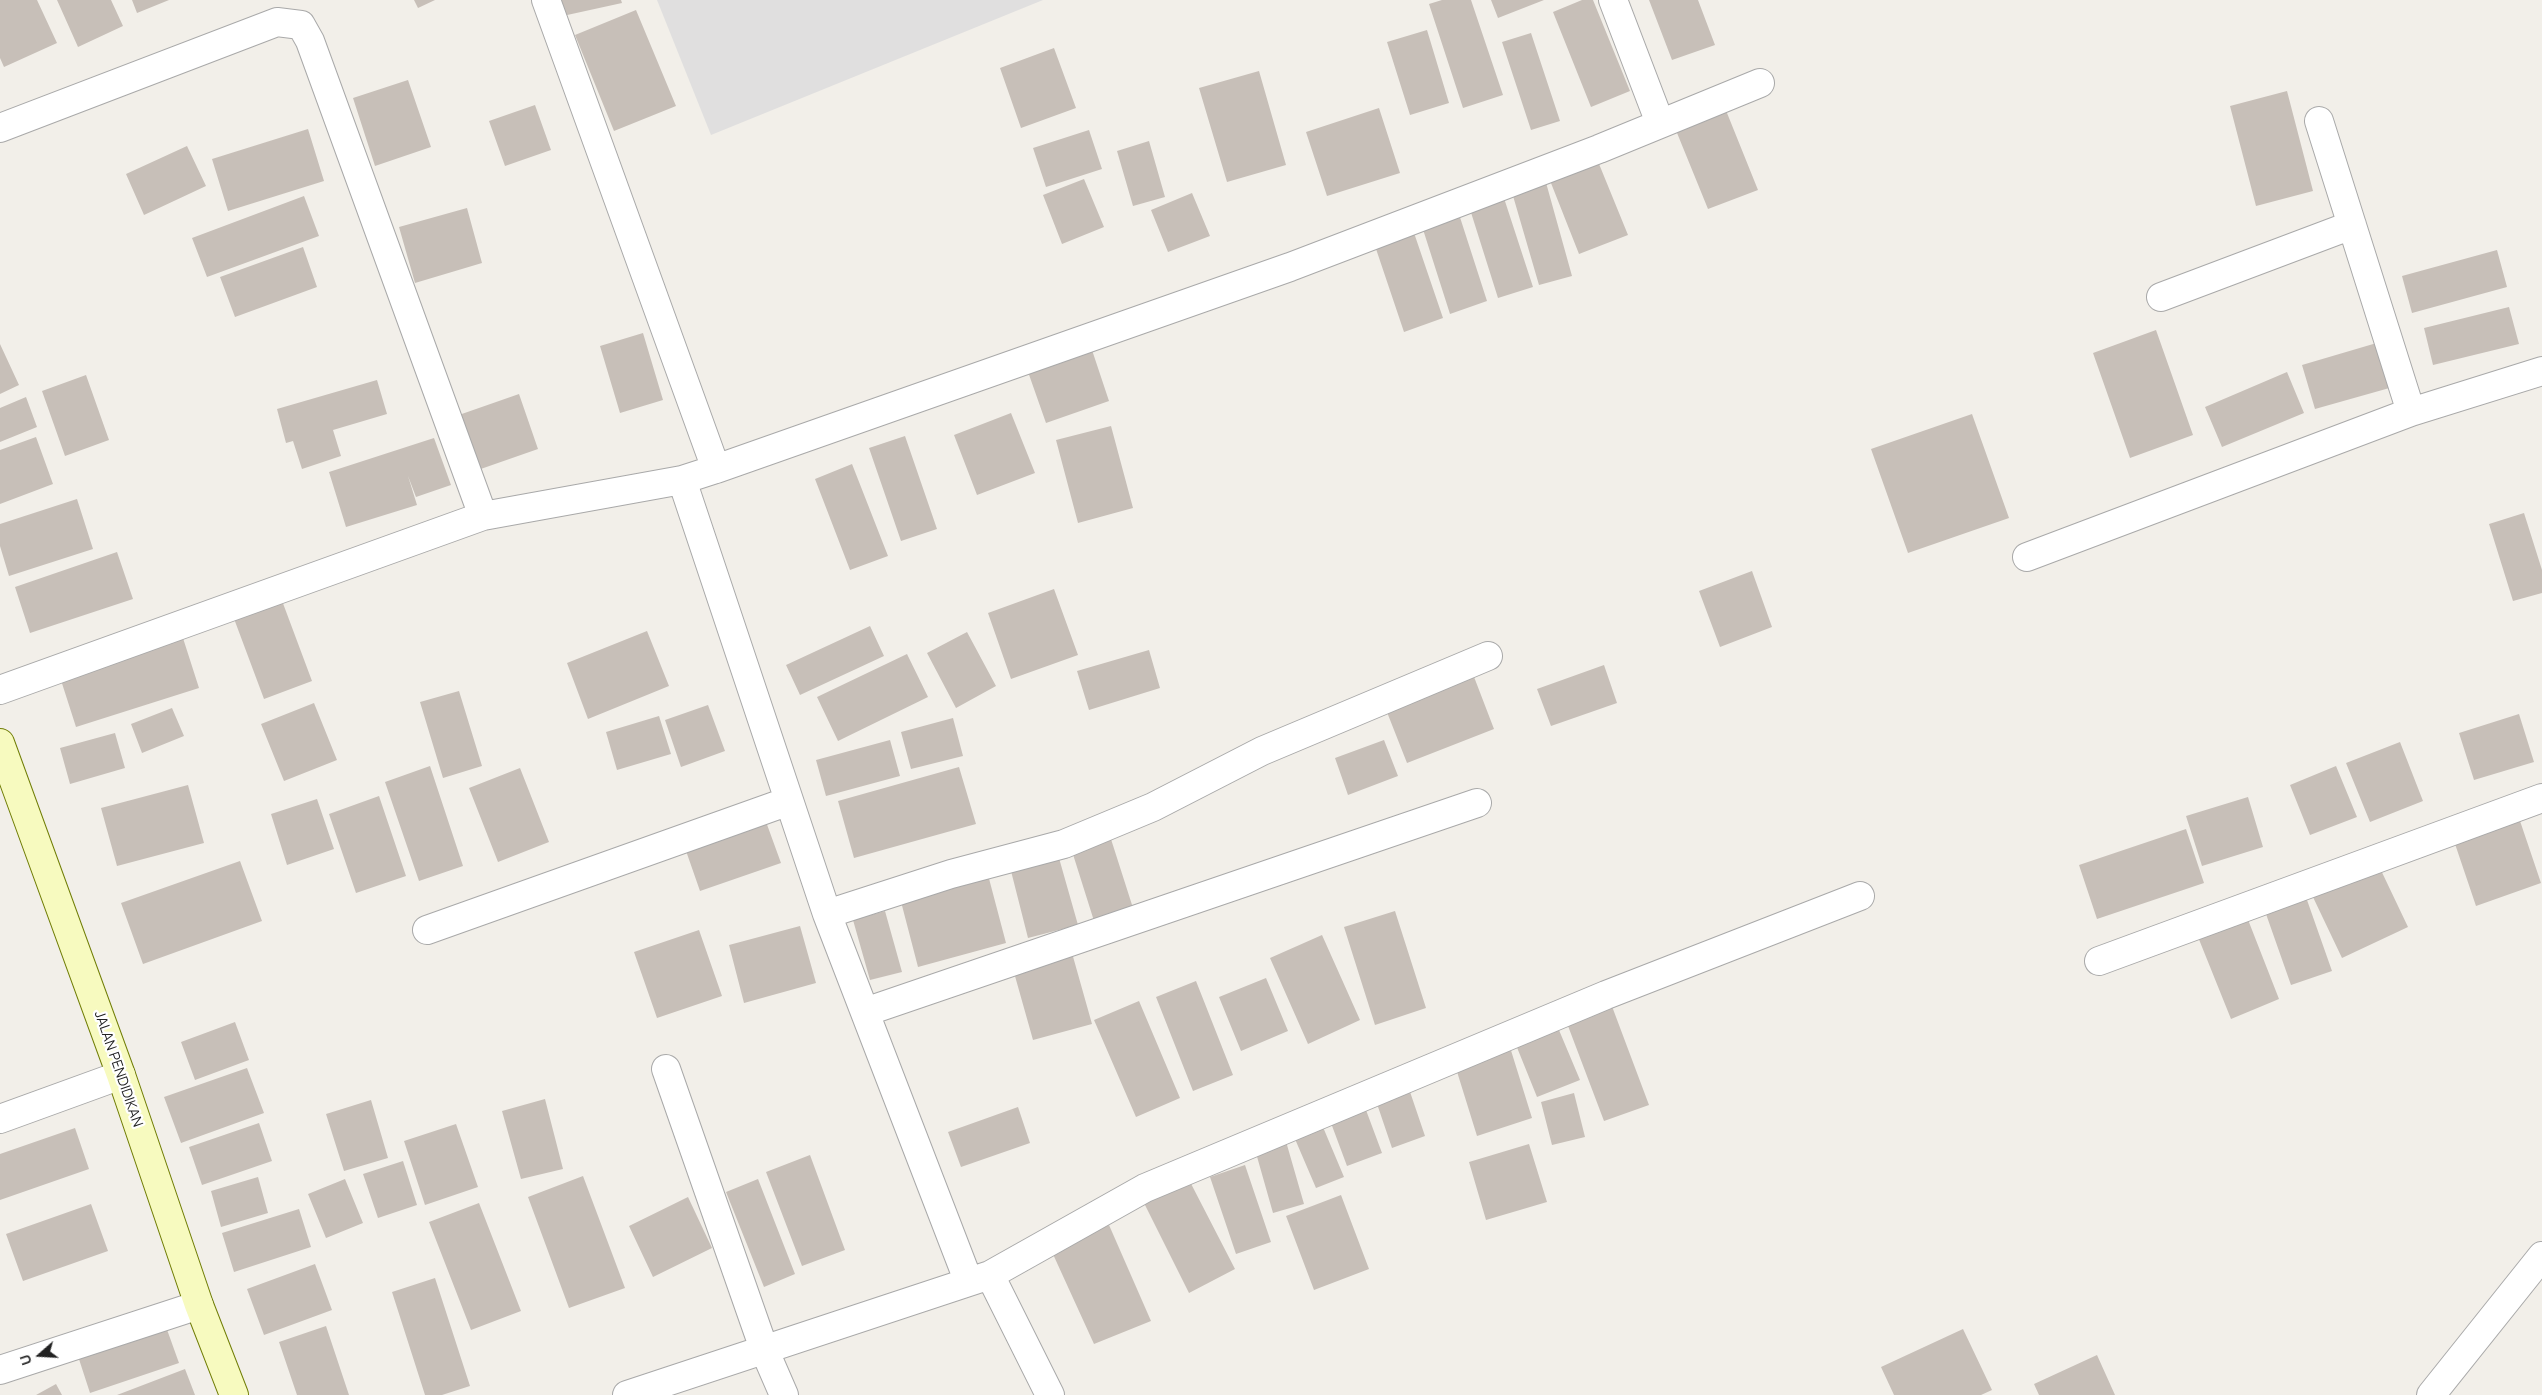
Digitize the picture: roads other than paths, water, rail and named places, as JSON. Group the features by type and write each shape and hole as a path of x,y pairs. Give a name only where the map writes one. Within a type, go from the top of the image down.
{"main road":[{"name":"JALAN PENDIDIKAN","path":"0,743 121,1075 199,1305 234,1395"}],"street":[{"path":"546,0 716,469"},
{"path":"1613,0 1660,123"},
{"path":"0,128 276,22 301,25 310,41 483,516"},
{"path":"0,690 483,516 682,480 716,469 1290,267 1760,83"},
{"path":"2318,121 2411,412"},
{"path":"2161,297 2352,225"},
{"path":"2027,557 2411,412 2542,371"},
{"path":"682,480 826,914 865,1012 979,1277 1050,1395"},
{"path":"826,914 951,874 1064,844 1153,807 1262,750 1488,656"},
{"path":"2099,961 2542,798"},
{"path":"428,930 789,801"},
{"path":"865,1012 1477,803"},
{"path":"627,1395 979,1277 1145,1188 1596,999 1860,896"},
{"path":"666,1069 764,1349 784,1395"},
{"path":"0,1119 121,1075"},
{"path":"2431,1395 2542,1256"},
{"path":"0,1370 199,1305"}]}
